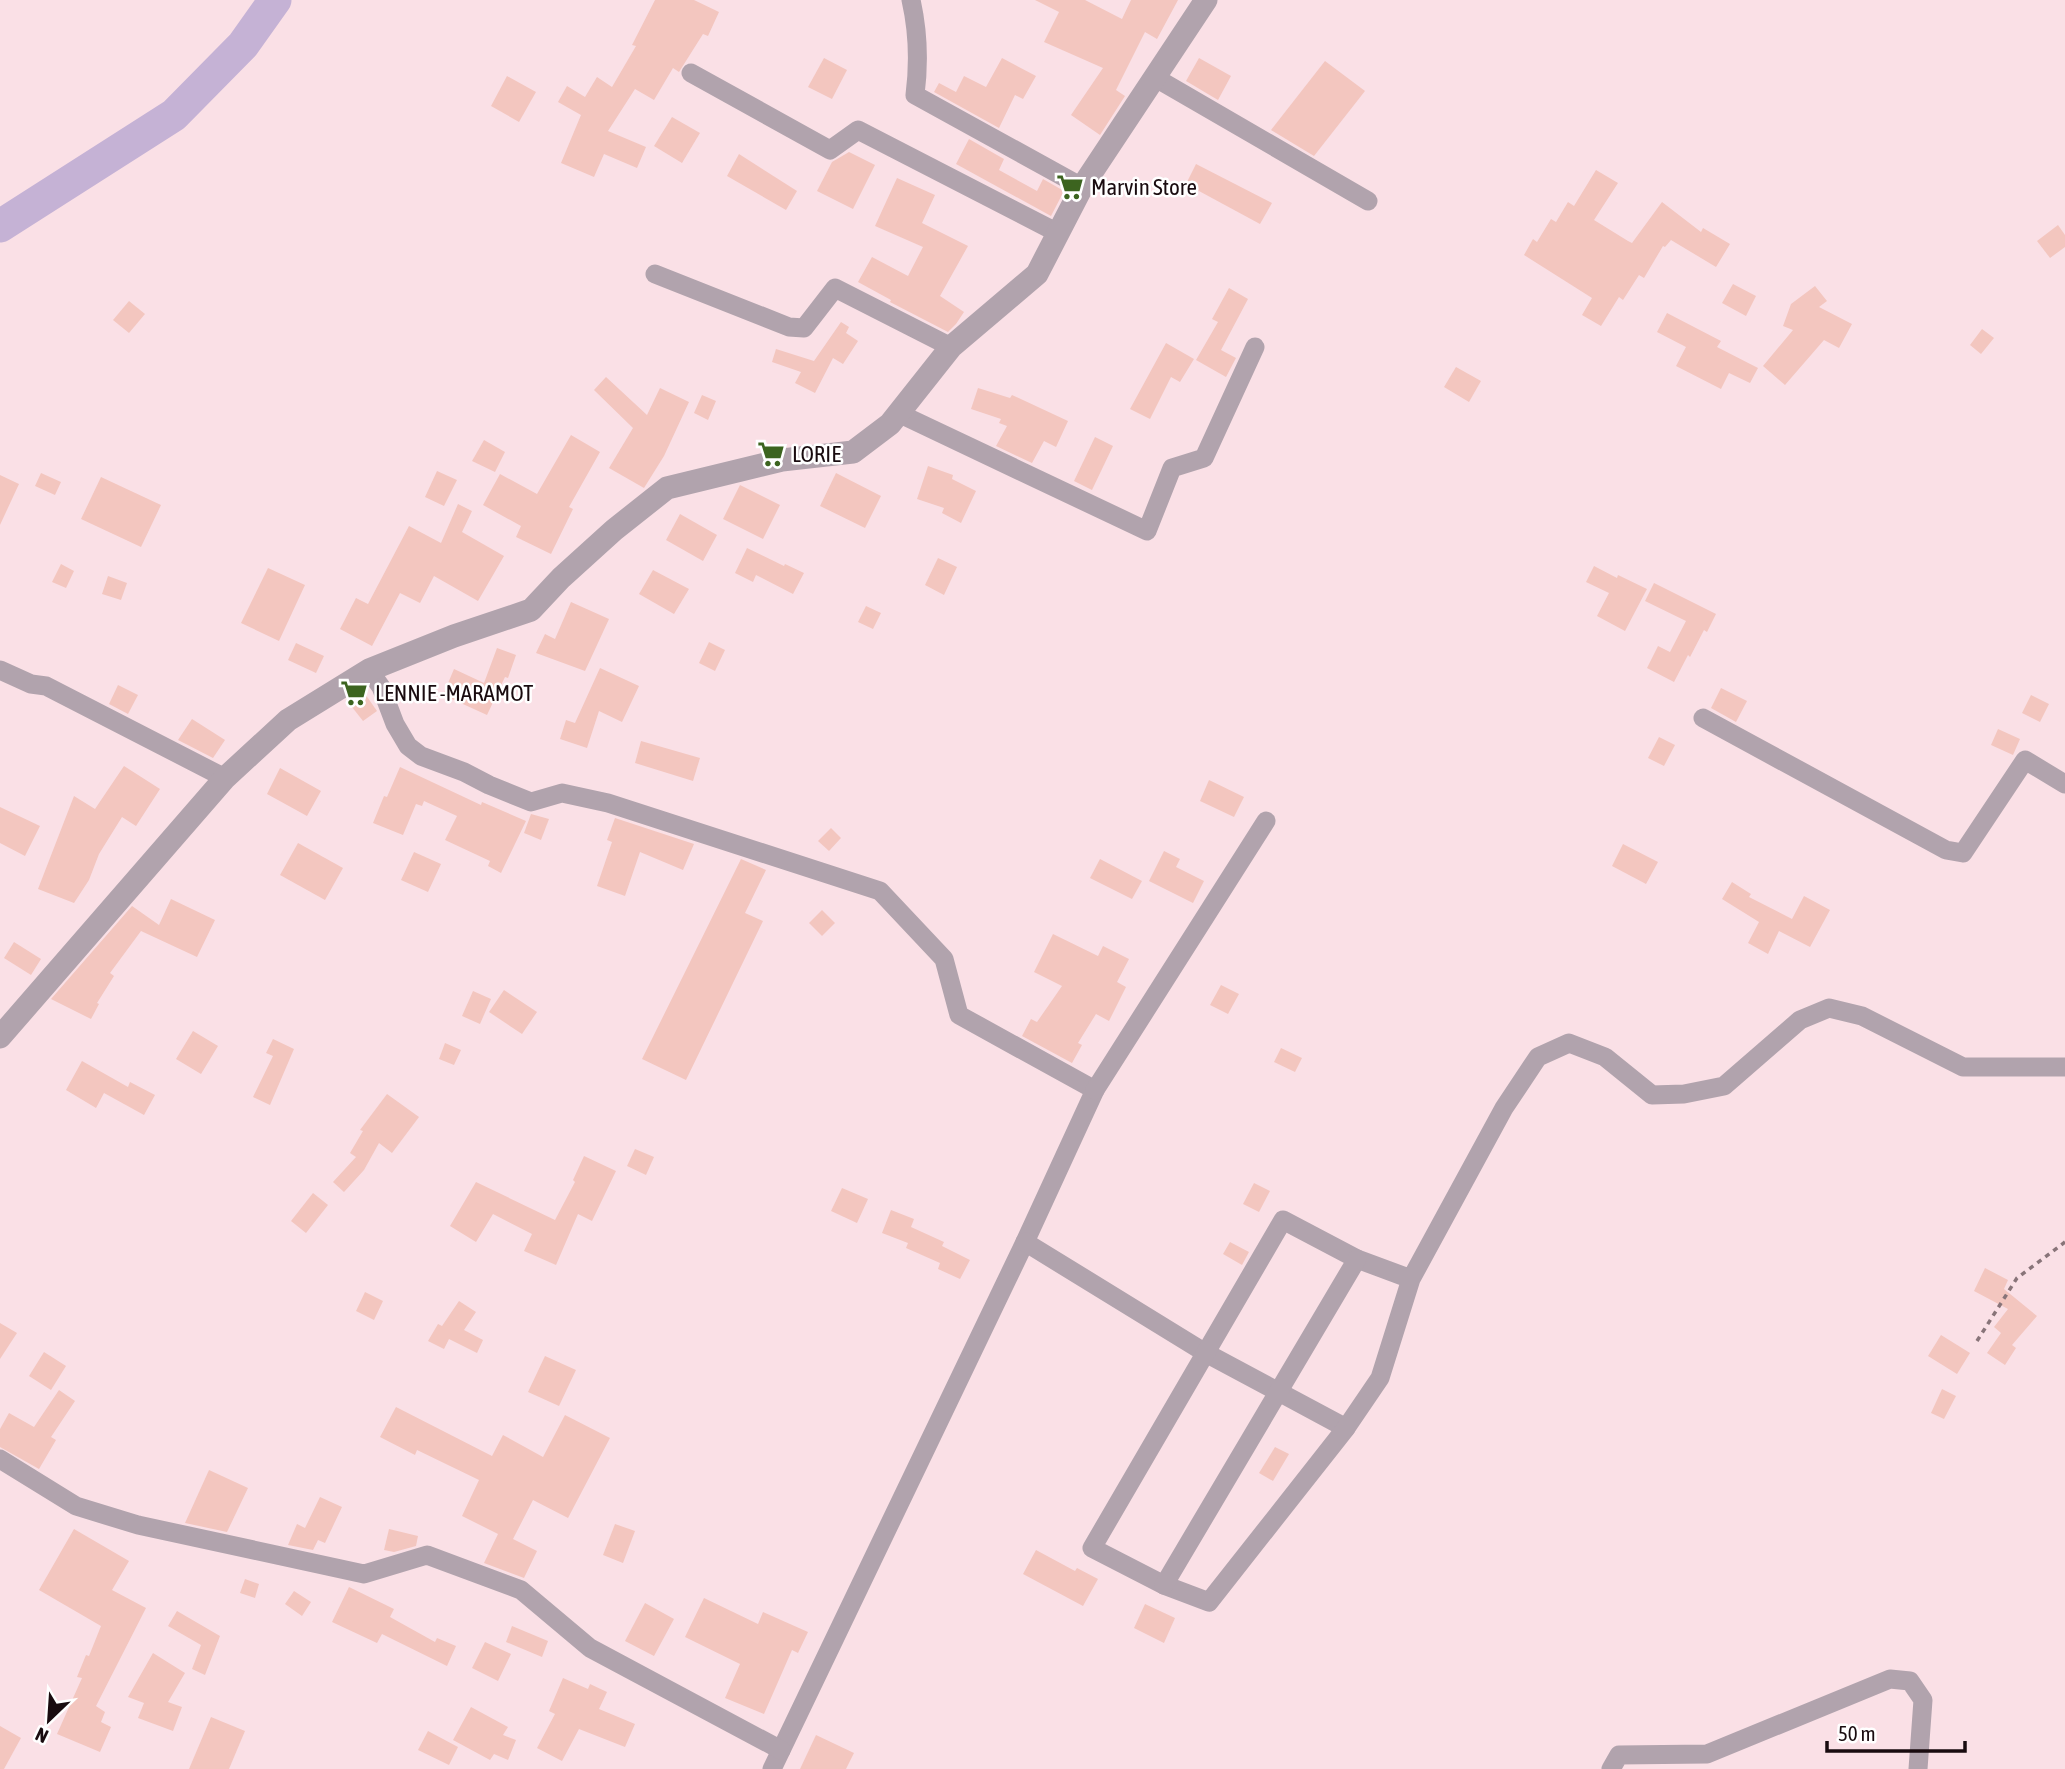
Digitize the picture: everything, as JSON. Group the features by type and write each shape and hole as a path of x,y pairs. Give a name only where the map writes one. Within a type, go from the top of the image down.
{"street":[{"path":"911,0 915,17 918,73 915,96 1082,187"},
{"path":"0,1037 225,778 288,720 369,670 454,636 531,610 561,578 614,530 667,488 782,460 853,452 890,424 951,347 1037,274 1082,187 1206,0"},
{"path":"691,74 830,150 858,130 1058,233"},
{"path":"1154,77 1368,201"},
{"path":"655,274 789,327 804,328 835,288 951,347"},
{"path":"898,413 1147,531 1172,468 1204,458 1255,347"},
{"path":"0,670 31,684 46,686 225,778"},
{"path":"369,670 382,687 394,724 408,746 421,756 531,802 562,793 608,803 880,891 944,959 959,1015 1095,1090"},
{"path":"1703,718 1946,850 1964,853 2025,760 2065,784"},
{"path":"772,1769 1095,1090 1266,821"},
{"path":"1411,1279 1357,1259 1283,1220 1092,1548 1164,1585 1209,1602 1346,1429 1380,1378 1411,1279 1504,1108 1538,1057 1569,1043 1605,1058 1652,1096 1684,1094 1724,1086 1800,1020 1829,1008 1862,1016 1963,1066 2065,1068"},
{"path":"1025,1242 1204,1352 1346,1429"},
{"path":"1164,1585 1357,1259"},
{"path":"0,1460 76,1506 138,1525 364,1574 427,1555 521,1590 590,1648 781,1750"},
{"path":"1611,1769 1619,1755 1707,1754 1890,1678 1910,1681 1923,1700 1918,1769"}],"path":[{"path":"1977,1341 2017,1278 2065,1242"}],"building":[{"path":"655,0 694,0 719,12 708,36 703,34 679,72 673,68 654,100 635,89 608,131 646,147 637,168 604,154 594,177 561,163 581,115 558,102 567,86 585,97 597,77 612,87 636,46 632,45"},
{"path":"1035,0 1085,0 1122,19 1131,0 1178,0 1157,39 1145,32 1116,90 1125,96 1100,135 1071,115 1103,68 1044,42 1059,12"},
{"path":"824,58 847,70 832,99 808,87"},
{"path":"1002,58 1036,76 1023,99 1015,95 999,128 934,92 939,83 956,92 964,76 986,87"},
{"path":"1199,58 1231,76 1218,100 1186,81"},
{"path":"1325,61 1365,91 1314,156 1271,130"},
{"path":"507,76 536,92 519,122 491,106"},
{"path":"672,117 700,133 682,163 654,146"},
{"path":"969,139 1004,159 999,170 1037,191 1043,179 1064,191 1051,216 956,164"},
{"path":"849,152 875,165 853,209 817,191 832,162"},
{"path":"739,154 797,191 786,210 727,176"},
{"path":"1196,164 1272,203 1260,224 1186,184"},
{"path":"1596,170 1618,183 1594,220 1628,241 1632,243 1662,202 1701,232 1703,228 1730,244 1716,267 1671,240 1663,246 1644,278 1639,275 1623,300 1619,297 1601,326 1582,315 1592,298 1524,255 1533,239 1537,242 1551,219 1556,222 1568,202 1574,206"},
{"path":"897,178 935,195 922,223 968,246 940,296 964,312 948,332 858,282 872,257 908,276 923,247 875,226"},
{"path":"2058,225 2065,235 2065,247 2050,258 2037,241"},
{"path":"1733,284 1756,296 1746,316 1722,303"},
{"path":"1815,286 1827,301 1819,307 1852,324 1839,348 1824,340 1785,385 1763,366 1793,330 1783,326 1791,304"},
{"path":"1229,288 1248,299 1221,350 1236,358 1226,377 1196,360 1218,322 1212,319"},
{"path":"129,301 145,314 129,333 113,320"},
{"path":"1667,313 1721,341 1717,347 1758,368 1750,383 1729,373 1721,389 1676,366 1686,347 1657,332"},
{"path":"841,322 849,327 846,333 858,341 843,364 833,358 815,393 795,383 801,372 772,362 776,349 814,361"},
{"path":"1982,329 1994,338 1981,354 1970,345"},
{"path":"1166,343 1194,359 1180,382 1171,377 1150,419 1130,409"},
{"path":"1456,367 1481,381 1469,402 1444,387"},
{"path":"606,377 647,415 660,388 689,402 664,456 644,488 609,468 633,428 594,390"},
{"path":"978,388 1010,398 1012,395 1068,421 1056,447 1044,441 1032,463 996,446 1007,426 999,423 1001,419 971,409"},
{"path":"702,395 716,401 708,420 694,413"},
{"path":"571,435 600,452 569,507 573,509 551,554 516,537 521,526 483,505 500,474 537,494"},
{"path":"1095,437 1113,446 1092,490 1074,481"},
{"path":"484,440 505,452 495,472 472,461"},
{"path":"928,466 953,475 952,479 976,491 961,523 942,513 944,508 917,499"},
{"path":"437,471 457,480 444,506 425,497"},
{"path":"41,473 61,482 55,495 35,486"},
{"path":"836,473 881,496 865,528 820,506"},
{"path":"0,475 19,484 0,525"},
{"path":"101,477 161,505 141,547 81,519"},
{"path":"740,485 780,505 763,539 723,519"},
{"path":"458,504 472,511 462,532 504,556 478,601 434,576 420,603 400,593 372,646 340,629 356,598 368,604 409,526 441,543"},
{"path":"680,514 717,535 703,561 666,540"},
{"path":"747,548 804,573 793,594 756,575 753,582 735,573"},
{"path":"938,558 957,567 944,595 925,585"},
{"path":"61,564 74,571 66,588 52,582"},
{"path":"1594,566 1647,589 1625,631 1597,616 1609,593 1586,582"},
{"path":"268,568 305,585 279,641 241,623"},
{"path":"653,570 689,589 674,614 639,594"},
{"path":"108,576 127,583 121,600 102,594"},
{"path":"1654,583 1716,614 1690,657 1688,655 1674,682 1647,668 1658,646 1670,652 1686,621 1645,601"},
{"path":"571,602 609,619 585,671 536,653 545,634 555,639"},
{"path":"866,606 881,613 873,629 858,622"},
{"path":"709,642 725,650 715,671 699,663"},
{"path":"296,643 324,656 316,673 288,660"},
{"path":"497,648 516,655 508,678 505,677 487,715 443,695 454,669 484,683"},
{"path":"600,668 639,686 622,722 599,711 587,748 560,739 566,720 575,723"},
{"path":"118,685 138,695 128,714 109,704"},
{"path":"1721,688 1747,701 1736,722 1711,708"},
{"path":"363,691 377,711 363,721 348,702"},
{"path":"2031,695 2049,704 2040,722 2022,713"},
{"path":"192,719 225,740 213,758 178,740"},
{"path":"1998,729 2020,739 2013,755 1991,745"},
{"path":"1659,737 1675,745 1664,766 1648,758"},
{"path":"641,741 700,758 693,781 635,763"},
{"path":"124,766 160,789 136,826 122,817 74,903 38,889 74,796 95,809"},
{"path":"400,767 481,805 482,802 526,821 501,873 488,866 490,861 445,840 457,816 424,801 422,806 416,804 403,835 373,823"},
{"path":"280,768 321,791 307,816 267,794"},
{"path":"1209,780 1244,797 1234,817 1200,801"},
{"path":"0,807 40,826 25,856 0,843"},
{"path":"531,814 549,819 541,840 524,833"},
{"path":"615,818 694,844 683,870 640,852 625,896 597,886 612,842 607,840"},
{"path":"831,828 841,838 829,851 818,841"},
{"path":"298,843 343,868 325,900 280,875"},
{"path":"1623,844 1658,862 1646,884 1612,866"},
{"path":"1164,851 1180,859 1176,867 1204,881 1193,903 1149,881"},
{"path":"414,852 441,864 428,892 401,880"},
{"path":"741,859 766,870 745,913 763,921 686,1080 642,1059"},
{"path":"1100,859 1142,881 1132,899 1090,878"},
{"path":"1732,882 1751,894 1749,897 1792,919 1804,896 1830,910 1810,947 1779,931 1768,954 1748,943 1759,922 1722,899"},
{"path":"171,899 215,920 197,957 141,931 110,973 114,976 97,1003 99,1004 91,1019 51,999 132,906 159,925"},
{"path":"822,910 835,923 822,936 809,923"},
{"path":"1053,934 1098,956 1103,946 1129,959 1117,982 1126,987 1109,1021 1096,1014 1078,1043 1082,1045 1072,1063 1022,1036 1031,1019 1037,1022 1062,986 1034,972"},
{"path":"14,942 41,959 31,975 4,958"},
{"path":"1221,985 1239,994 1228,1014 1210,1005"},
{"path":"504,990 537,1012 522,1034 489,1012"},
{"path":"473,991 491,999 480,1024 462,1016"},
{"path":"193,1031 218,1046 201,1074 176,1059"},
{"path":"273,1039 294,1049 270,1105 253,1097 273,1056 266,1053"},
{"path":"445,1043 461,1050 454,1065 439,1059"},
{"path":"1281,1048 1302,1058 1295,1072 1274,1062"},
{"path":"82,1061 128,1087 130,1082 155,1095 144,1115 104,1093 96,1108 66,1090"},
{"path":"387,1094 419,1117 392,1153 379,1143 364,1170 344,1192 333,1182 356,1157 350,1153 363,1131 360,1130"},
{"path":"635,1149 654,1157 646,1175 627,1166"},
{"path":"584,1156 616,1171 592,1221 578,1214 556,1265 524,1251 532,1234 493,1214 476,1242 450,1226 476,1182 555,1220 575,1182 573,1180"},
{"path":"1254,1183 1270,1191 1259,1212 1243,1204"},
{"path":"842,1188 868,1199 857,1223 831,1211"},
{"path":"313,1193 328,1205 306,1233 291,1221"},
{"path":"891,1210 914,1219 911,1227 944,1242 942,1246 970,1260 960,1279 938,1269 940,1263 906,1248 908,1243 882,1233"},
{"path":"1230,1242 1249,1252 1242,1265 1223,1254"},
{"path":"1985,1268 2008,1280 2004,1289 2037,1316 2012,1345 2016,1348 2005,1365 1987,1353 2001,1333 1994,1327 2008,1309 1974,1291"},
{"path":"365,1292 383,1301 374,1320 356,1311"},
{"path":"459,1301 476,1312 464,1330 483,1340 477,1353 449,1339 444,1349 428,1341 438,1324 442,1326"},
{"path":"0,1323 17,1333 0,1359"},
{"path":"1941,1335 1970,1353 1957,1374 1928,1356"},
{"path":"44,1352 66,1366 51,1390 29,1376"},
{"path":"545,1356 576,1370 559,1406 528,1392"},
{"path":"1942,1389 1956,1396 1944,1419 1931,1413"},
{"path":"59,1390 75,1401 51,1437 56,1440 39,1469 0,1447 0,1429 9,1413 34,1427"},
{"path":"396,1407 492,1456 503,1435 543,1457 565,1415 610,1438 568,1518 533,1500 513,1539 537,1551 524,1578 484,1563 498,1534 462,1516 479,1480 417,1450 415,1455 380,1437"},
{"path":"1275,1447 1289,1454 1273,1481 1259,1473"},
{"path":"209,1470 248,1488 227,1532 185,1523"},
{"path":"320,1497 342,1507 325,1543 318,1540 313,1550 288,1545 297,1524 305,1528"},
{"path":"615,1524 635,1531 623,1563 603,1555"},
{"path":"74,1529 129,1561 112,1590 146,1608 96,1706 105,1712 101,1722 111,1727 100,1752 57,1734 82,1678 77,1677 101,1626 39,1590"},
{"path":"389,1529 418,1536 416,1546 394,1552 384,1550"},
{"path":"1036,1550 1075,1571 1077,1568 1098,1579 1083,1606 1023,1574"},
{"path":"245,1579 259,1584 255,1598 240,1593"},
{"path":"349,1587 394,1609 390,1617 435,1642 437,1638 456,1646 447,1666 382,1634 377,1643 332,1622"},
{"path":"294,1591 311,1602 302,1616 285,1604"},
{"path":"704,1598 758,1624 763,1612 808,1632 798,1653 792,1650 764,1714 725,1698 740,1664 685,1637"},
{"path":"645,1603 674,1619 654,1656 625,1641"},
{"path":"1145,1604 1175,1618 1164,1643 1134,1628"},
{"path":"177,1611 220,1636 205,1675 192,1669 201,1645 168,1626"},
{"path":"512,1626 548,1641 542,1657 506,1642"},
{"path":"485,1642 511,1654 498,1681 472,1668"},
{"path":"153,1653 185,1673 168,1702 182,1707 173,1731 138,1718 144,1703 128,1697"},
{"path":"563,1678 588,1689 590,1684 607,1692 599,1709 635,1724 625,1747 579,1729 562,1761 537,1748 555,1714 549,1711"},
{"path":"471,1707 508,1727 503,1735 516,1740 508,1760 494,1754 490,1760 453,1740"},
{"path":"211,1717 245,1731 229,1769 189,1769"},
{"path":"0,1726 21,1738 4,1769 0,1769"},
{"path":"428,1731 458,1747 449,1765 418,1750"},
{"path":"816,1735 854,1753 846,1769 800,1769"}],"waterway":[{"path":"0,226 174,115 243,45 275,0"}],"place":[{"name":"Marvin Store","path":"1070,187"},
{"name":"LORIE","path":"771,454"},
{"name":"LENNIE -MARAMOT","path":"354,693"}]}
